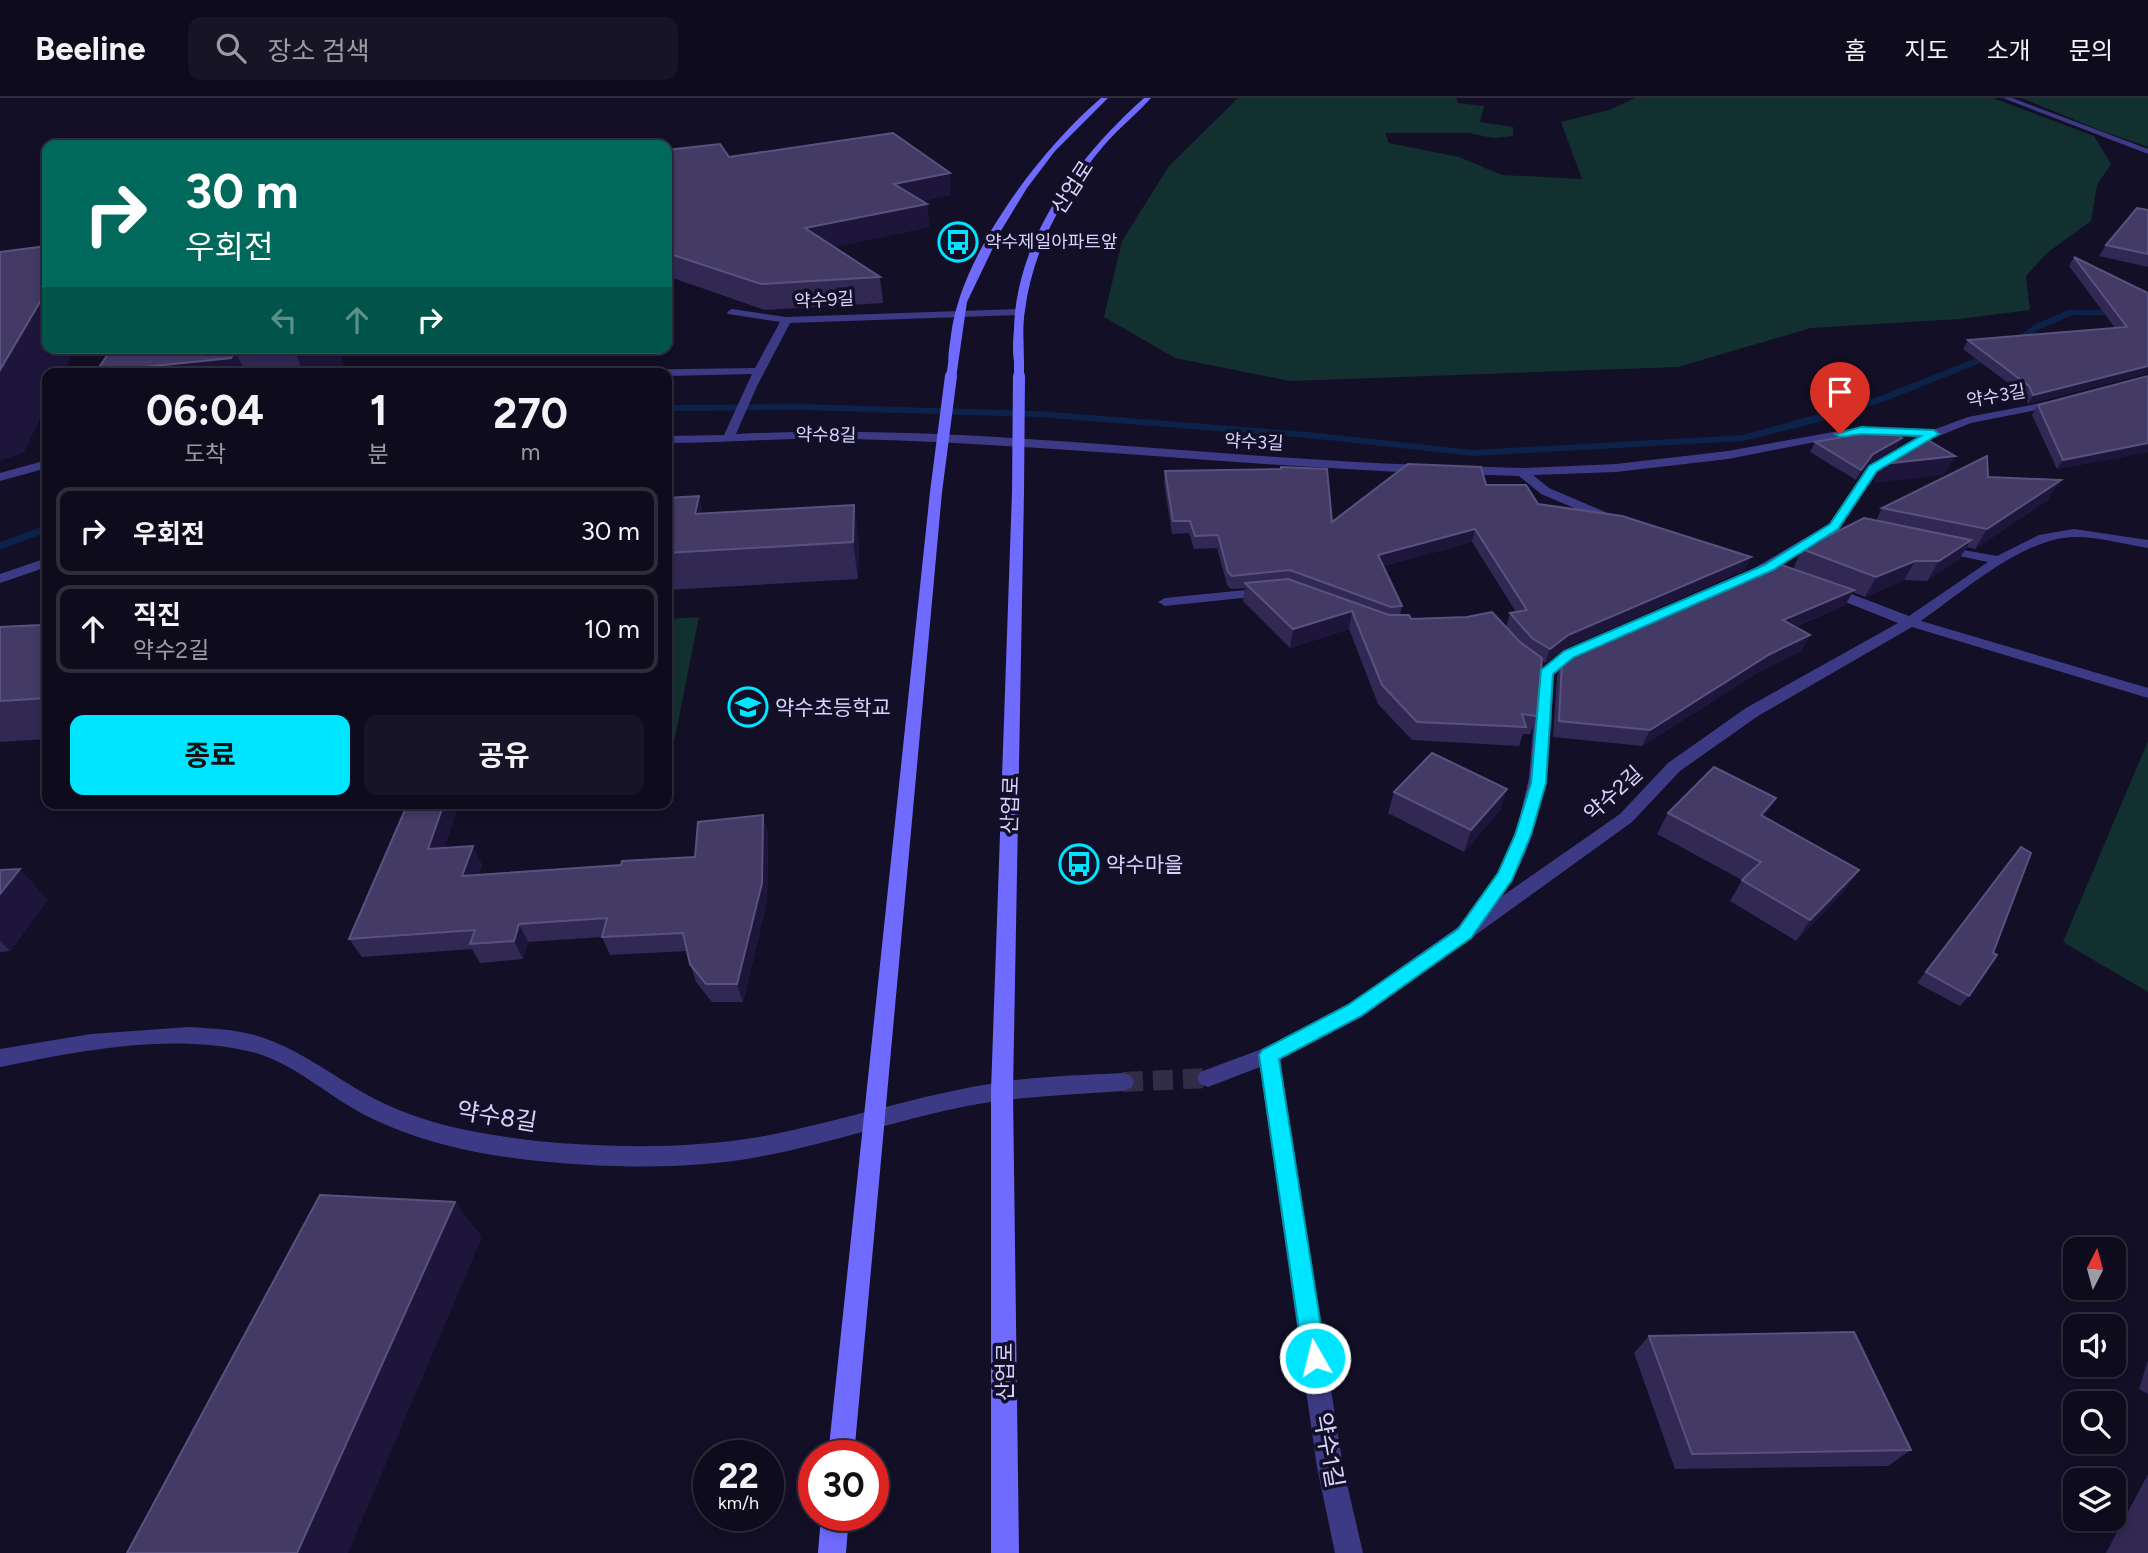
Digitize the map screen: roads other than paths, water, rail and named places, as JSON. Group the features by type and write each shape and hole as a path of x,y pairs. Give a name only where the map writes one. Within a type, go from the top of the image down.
{"main road":[{"name":"산업로","path":"843,1440 936,492 960,313 968,287 998,227 1035,168 1081,117 1105,98"},
{"name":"산업로","path":"1005,1553 1002,1091 1018,492 1020,312 1025,288 1045,229 1079,171 1121,120 1148,98"},
{"path":"832,1553 834,1531"}],"street":[{"path":"2006,98 2148,152"},
{"path":"733,312 786,320"},
{"name":"약수9길","path":"730,432 786,320 1020,312"},
{"path":"672,373 758,372"},
{"name":"약수3길","path":"1744,578 1775,570 1840,528 1873,469 1934,434 1968,420 2034,409 2071,399"},
{"name":"약수3길","path":"985,441 1233,461 1522,472 1628,467 1728,455 1861,430 1934,434"},
{"name":"약수8길","path":"672,439 730,432 985,441"},
{"path":"0,477 42,465"},
{"path":"1522,472 1545,491 1630,525"},
{"name":"약수2길","path":"1208,1078 1269,1055 1355,1011 1626,818 1674,767 1752,712 1910,622 1999,560 2044,538 2074,533 2148,544"},
{"path":"1923,545 1999,560"},
{"path":"1744,560 1775,570"},
{"path":"0,579 42,564"},
{"path":"1820,587 1910,622 2148,692"},
{"path":"1165,602 1287,590"},
{"path":"1464,934 1506,875 1523,835 1538,783 1546,673 1569,654 1606,638"},
{"path":"1529,662 1546,673"},
{"name":"약수8길","path":"0,1058 108,1041 204,1036 250,1042 292,1061 377,1110 445,1135 510,1147 590,1155 724,1152 785,1141 1002,1091 1123,1082"},
{"name":"약수1길","path":"1269,1055 1330,1467 1349,1553"}],"waterway":[{"path":"672,408 802,407 1038,414 1308,435 1473,453 1743,438 1879,400 2005,350 2037,327 2071,312 2148,313"},
{"path":"0,546 42,530"}],"tunnel":[{"path":"1123,1082 1208,1078"}],"place":[{"name":"약수제일아파트앞","path":"958,242"},
{"name":"약수초등학교","path":"748,707"},
{"name":"약수마을","path":"1079,864"}]}
